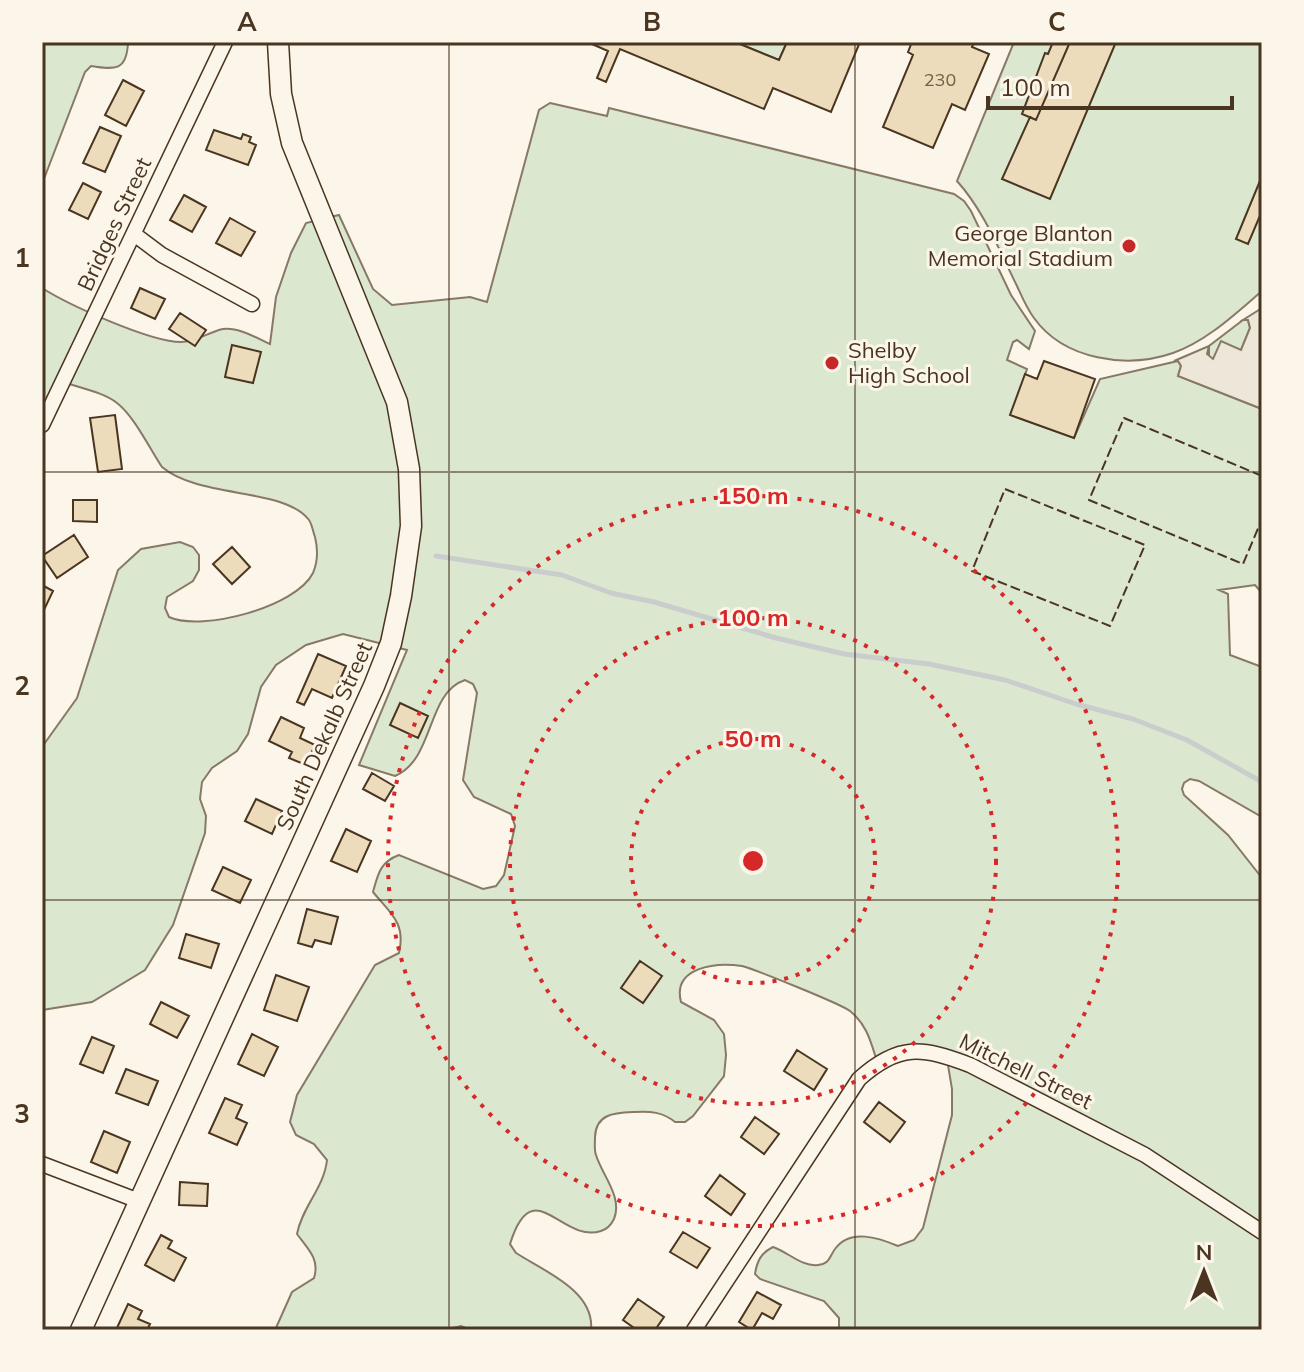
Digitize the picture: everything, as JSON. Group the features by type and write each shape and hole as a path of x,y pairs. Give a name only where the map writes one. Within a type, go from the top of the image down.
{"main road":[{"name":"South Dekalb Street","path":"81,1330 374,686 391,643 411,526 409,469 397,402 292,143 281,94 278,42"}],"street":[{"name":"Bridges Street","path":"42,425 225,42"},
{"path":"134,234 162,255 252,304"},
{"name":"Mitchell Street","path":"694,1330 859,1079 877,1063 894,1054 918,1050 944,1055 970,1065 1145,1155 1262,1232"},
{"path":"42,1164 139,1201"}],"green space":[{"path":"42,42 128,42 125,59 118,66 91,66 85,72 42,184"},
{"path":"735,42 787,42 779,60"},
{"name":"George Blanton Memorial Stadium","path":"1014,42 1262,42 1262,291 1197,341 1155,358 1117,360 1098,357 1079,352 1047,332 1029,311 983,218 957,181"},
{"path":"550,103 607,116 609,108 954,194 971,211 1011,295 1035,331 1029,349 1017,340 1013,342 1007,360 1027,369 1011,415 1074,438 1100,379 1178,361 1181,366 1178,376 1262,409 1262,593 1255,585 1219,590 1228,594 1230,655 1262,667 1262,817 1199,781 1190,779 1182,789 1184,795 1228,835 1262,878 1262,1330 839,1330 839,1318 824,1301 760,1279 755,1274 758,1261 773,1247 801,1262 818,1265 827,1262 835,1249 848,1239 874,1238 898,1246 914,1240 923,1228 952,1115 952,1089 946,1053 876,1058 864,1027 850,1011 763,973 742,966 720,965 689,974 680,990 681,1002 714,1020 724,1034 724,1076 685,1122 675,1122 656,1113 628,1112 608,1116 599,1123 595,1153 616,1203 614,1219 606,1229 587,1232 538,1211 528,1213 519,1223 510,1244 516,1253 576,1293 590,1316 591,1330 471,1330 461,1326 445,1330 275,1330 292,1292 314,1278 314,1260 297,1234 303,1215 322,1180 327,1160 314,1144 296,1135 290,1122 297,1095 375,965 399,953 399,926 373,892 378,874 388,861 399,855 483,889 496,886 504,875 515,826 511,814 474,797 463,780 477,693 473,684 465,680 452,687 443,698 417,756 408,768 395,776 359,765 407,650 343,634 306,645 276,665 261,687 248,734 237,751 212,768 202,782 200,799 206,816 205,833 173,925 145,970 92,1002 42,1010 42,747 77,698 118,570 141,549 180,542 193,547 199,555 199,570 193,581 167,597 165,608 169,617 184,621 225,619 269,606 303,585 313,573 317,550 310,522 297,510 262,497 197,484 162,467 130,416 105,396 63,382 42,425 42,288 71,304 150,336 187,342 229,329 270,344 276,297 291,253 306,223 339,215 373,289 392,305 470,297 487,302 539,110"},
{"path":"1243,320 1248,320 1250,328 1241,350 1213,360 1209,357 1209,346"}],"shaded area":[{"path":"1262,308 1262,409 1178,376 1181,366 1174,361 1209,346 1207,354 1213,359 1221,341 1241,350 1250,328 1248,320 1243,320"}],"building":[{"path":"592,42 735,42 779,60 787,42 860,42 831,112 773,88 764,109 620,49 606,82 597,78 608,51"},
{"path":"912,42 974,42 972,47 989,54 965,110 952,104 933,148 883,127 913,55 908,52"},
{"path":"1053,42 1070,42 1036,120 1022,114 1045,53 1048,54"},
{"path":"1070,42 1116,42 1050,199 1002,179 1030,117 1036,120"},
{"path":"123,80 144,91 126,126 105,115"},
{"path":"100,127 121,136 105,172 83,163"},
{"path":"214,130 241,139 243,134 251,137 249,142 256,145 248,165 206,150"},
{"path":"1262,176 1262,211 1248,244 1236,239"},
{"path":"83,183 101,192 88,219 69,210"},
{"path":"184,195 206,207 192,232 170,220"},
{"path":"230,218 255,232 241,256 216,243"},
{"path":"140,288 165,299 155,319 131,308"},
{"path":"180,313 206,330 195,346 169,329"},
{"path":"232,345 261,352 253,383 225,377"},
{"path":"1044,361 1095,379 1074,438 1010,415 1025,374 1037,379"},
{"path":"115,415 122,469 98,472 90,418"},
{"path":"73,500 97,500 97,522 73,521"},
{"path":"74,535 88,557 57,578 42,556"},
{"path":"232,547 250,567 232,584 213,564"},
{"path":"42,585 53,591 42,614"},
{"path":"318,654 346,666 332,698 312,689 304,705 297,702"},
{"path":"400,703 428,716 418,738 390,725"},
{"path":"281,717 304,728 300,738 315,745 306,765 289,758 292,752 269,741"},
{"path":"372,773 394,786 385,801 363,789"},
{"path":"256,799 282,811 272,834 245,821"},
{"path":"346,829 371,841 357,872 331,861"},
{"path":"223,867 251,880 240,903 212,890"},
{"path":"307,909 338,917 331,944 315,940 312,947 298,943"},
{"path":"186,934 219,944 211,968 179,958"},
{"path":"640,961 662,976 643,1003 621,988"},
{"path":"276,975 309,987 297,1021 264,1010"},
{"path":"161,1002 189,1016 177,1038 150,1024"},
{"path":"252,1034 278,1047 264,1076 238,1064"},
{"path":"92,1037 114,1046 103,1073 80,1064"},
{"path":"797,1050 827,1069 814,1090 784,1071"},
{"path":"126,1069 158,1081 148,1105 116,1093"},
{"path":"225,1098 242,1105 236,1118 247,1123 237,1145 209,1133"},
{"path":"879,1102 905,1122 890,1142 864,1122"},
{"path":"755,1117 779,1134 764,1154 741,1137"},
{"path":"104,1131 130,1142 117,1173 91,1162"},
{"path":"720,1175 745,1194 731,1215 705,1196"},
{"path":"180,1182 208,1184 207,1206 179,1205"},
{"path":"683,1232 710,1248 697,1268 670,1252"},
{"path":"161,1235 172,1241 168,1248 186,1258 174,1281 145,1265"},
{"path":"757,1292 781,1305 773,1319 762,1313 752,1330 739,1322"},
{"path":"638,1299 664,1317 655,1330 637,1330 623,1320"},
{"path":"128,1304 142,1311 138,1319 150,1324 147,1330 116,1330"}],"waterway":[{"path":"436,556 562,575 611,593 844,654 929,664 1005,680 1133,719 1187,740 1262,782"}],"fence":[{"path":"1262,476 1124,418 1089,500 1243,564 1262,519"},
{"path":"1005,489 1145,545 1110,626 972,571 1005,489"}],"place":[{"name":"George Blanton Memorial Stadium","path":"1129,246"},
{"name":"Shelby High School","path":"832,363"}]}
